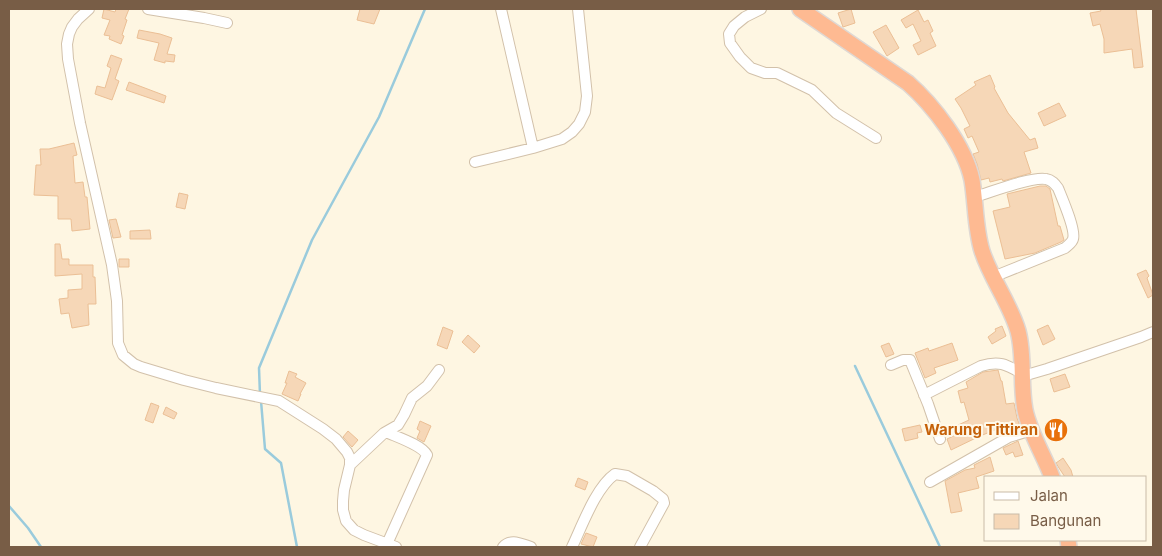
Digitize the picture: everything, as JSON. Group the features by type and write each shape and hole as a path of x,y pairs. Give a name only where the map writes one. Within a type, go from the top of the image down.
{"highway":[{"path":"800,9 901,78 922,96 948,129 965,160 972,182 982,250 1018,331 1021,346 1025,408 1052,476"}],"street":[{"path":"89,9 72,27 67,44 68,59 80,123 112,265 117,301 118,343 123,355 141,367 202,385 274,399 286,404 336,439 350,458 343,501 346,521 359,533 392,546 427,455 426,451 420,447 386,432"},
{"path":"148,9 227,23"},
{"path":"501,9 533,148"},
{"path":"475,162 562,139 579,124 585,112 587,96 578,9"},
{"path":"761,9 745,17 734,26 729,34 730,43 740,57 751,68 765,73 777,74 812,90 836,112 876,138"},
{"path":"974,198 1032,180 1048,179 1056,184 1074,230 1073,239 1065,248 993,277"},
{"path":"924,395 981,366 1002,363 1023,375 1047,369 1153,332"},
{"path":"891,365 903,360 910,360 940,439"},
{"path":"350,465 376,440 398,425 412,398 428,386 439,370"},
{"path":"930,482 1009,437 1032,430"},
{"path":"572,547 597,493 609,478 616,474 627,476 663,499 664,504 640,547"},
{"path":"503,547 508,542 516,542 531,547"}],"building":[{"path":"104,9 115,12 116,9 129,9 125,19 127,20 121,44 109,39 110,36 104,35 110,20 102,18"},
{"path":"360,9 380,9 374,24 357,20"},
{"path":"851,9 855,23 843,27 838,13"},
{"path":"1100,9 1136,9 1143,67 1134,68 1132,49 1104,53 1104,39 1100,24 1093,26 1090,13 1101,11"},
{"path":"918,10 924,22 928,20 933,31 930,33 936,46 918,55 913,45 921,41 913,24 906,28 901,20"},
{"path":"886,25 899,48 887,56 873,32"},
{"path":"139,30 172,38 167,54 175,55 174,62 165,61 165,63 154,60 159,43 137,38"},
{"path":"111,55 122,59 115,79 119,81 112,100 95,94 97,86 105,88 111,68 107,66"},
{"path":"990,75 994,88 1008,113 1030,140 1035,138 1038,148 1024,152 1031,173 1003,181 1002,179 990,182 989,178 981,180 973,154 979,152 972,136 968,138 964,129 970,126 955,99 976,85 974,82"},
{"path":"129,82 166,96 164,103 126,90"},
{"path":"1059,103 1066,116 1044,126 1038,113"},
{"path":"74,143 77,155 73,156 75,183 83,182 85,197 87,197 90,229 72,231 71,219 58,219 58,196 34,195 36,165 41,165 40,149 49,149"},
{"path":"1046,186 1050,189 1058,226 1060,226 1064,240 1035,253 1005,259 993,211 1010,207 1007,194"},
{"path":"179,193 188,195 185,209 176,207"},
{"path":"116,219 121,237 113,238 109,220"},
{"path":"150,230 151,239 130,239 130,231"},
{"path":"55,244 60,244 62,259 69,259 69,265 93,265 96,304 88,304 89,325 72,328 69,313 61,314 59,299 68,298 68,290 82,289 82,274 55,276"},
{"path":"119,259 129,259 129,267 119,267"},
{"path":"1146,270 1153,295 1148,298 1137,274"},
{"path":"1048,325 1055,339 1043,345 1037,330"},
{"path":"1002,326 1006,336 992,344 988,337 996,331 995,329"},
{"path":"443,327 453,331 447,349 437,345"},
{"path":"468,335 480,346 474,353 462,342"},
{"path":"889,343 894,354 886,357 881,346"},
{"path":"952,343 958,360 934,368 936,373 925,378 915,353 928,348 929,351"},
{"path":"998,370 1006,404 1014,403 1020,426 1000,433 1000,428 951,450 947,439 960,433 956,426 969,420 964,402 961,403 958,391 968,388 966,382 983,372"},
{"path":"289,371 297,374 295,377 306,383 298,401 282,394 287,383 285,383"},
{"path":"1065,374 1070,387 1054,392 1050,379"},
{"path":"151,403 159,406 153,423 145,420"},
{"path":"166,407 177,413 174,419 163,414"},
{"path":"420,421 431,426 424,442 417,438 420,431 417,429"},
{"path":"920,425 922,432 917,433 918,438 905,441 902,429"},
{"path":"348,431 358,440 352,447 343,437"},
{"path":"1018,441 1023,455 1015,457 1013,452 1006,455 1003,448"},
{"path":"990,457 994,471 976,477 979,488 958,493 962,511 951,513 945,481 965,470 975,468 974,465"},
{"path":"1063,458 1073,476 1064,476 1056,463"},
{"path":"578,478 588,482 585,490 575,486"},
{"path":"586,533 597,537 593,547 581,544"}],"waterway":[{"path":"260,395 259,368 312,240 379,117 425,9"},
{"path":"855,366 940,547"},
{"path":"261,401 265,449 281,463 297,547"},
{"path":"9,506 41,547"}],"place":[{"name":"Warung Tittiran","path":"1056,430"}]}
